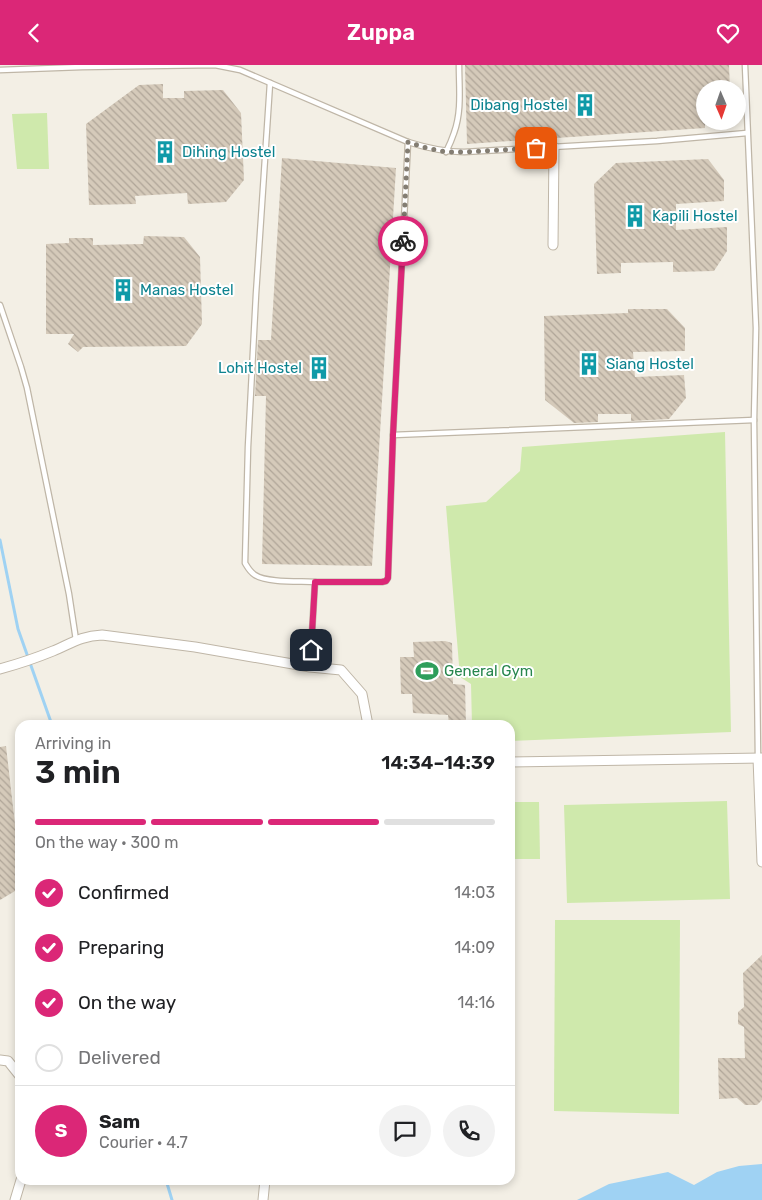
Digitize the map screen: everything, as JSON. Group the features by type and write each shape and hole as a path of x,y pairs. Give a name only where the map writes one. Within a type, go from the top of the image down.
{"street":[{"path":"553,245 554,147"},
{"path":"0,669 53,651 89,636 102,635 195,647 310,667 341,670 362,694 367,720"},
{"path":"515,762 760,758 762,863"},
{"path":"0,1060 8,1061 15,1070"},
{"path":"15,1200 20,1185"},
{"path":"263,1200 264,1185"}],"lane":[{"path":"0,70 82,66 215,65 240,70 408,142 446,152 657,141 747,133"},
{"path":"446,152 454,133 460,103 458,65"},
{"path":"745,65 756,327 754,420 760,758"},
{"path":"270,83 248,447 245,563 256,576 265,579 315,582 382,582 388,578 393,435 408,142"},
{"path":"0,305 27,389 76,640"},
{"path":"756,327 762,328"},
{"path":"393,435 754,420"},
{"path":"310,667 315,582"}],"green space":[{"path":"47,113 49,169 17,169 12,114"},
{"path":"725,432 731,732 515,741 515,720 472,720 471,684 460,677 446,506 486,502 520,471 522,447"},
{"path":"727,801 730,899 567,903 564,805"},
{"path":"515,802 539,802 540,859 515,859"},
{"path":"555,920 680,920 679,1114 554,1111"}],"water":[{"path":"762,1164 762,1200 577,1200 609,1184 668,1172 694,1185 717,1172 739,1166"}],"building":[{"name":"Dibang Hostel","path":"465,65 729,65 730,80 696,80 696,129 467,144"},
{"name":"Dihing Hostel","path":"163,84 163,98 184,98 184,91 223,90 241,113 244,180 226,202 188,204 187,193 135,196 136,204 89,205 86,124 139,85"},
{"name":"Lohit Hostel","path":"282,158 396,168 372,566 262,564 266,396 255,396 258,340 271,340"},
{"name":"Kapili Hostel","path":"708,159 724,180 724,201 676,204 676,230 727,227 727,251 714,271 673,272 673,262 621,263 621,273 597,274 594,184 616,163"},
{"name":"Manas Hostel","path":"144,236 184,237 200,257 202,324 186,346 83,347 78,352 68,344 74,334 46,334 46,244 69,243 69,238 93,238 93,245 143,244"},
{"name":"Siang Hostel","path":"628,309 667,309 685,328 685,351 633,352 635,377 684,375 686,398 669,419 631,421 631,414 598,414 598,422 574,423 545,400 544,316 628,313"},
{"name":"General Gym","path":"445,641 452,643 453,684 465,685 466,720 448,720 448,715 413,713 412,694 401,694 400,657 414,657 413,642"},
{"path":"6,746 15,824 15,891 0,900 0,747"},
{"path":"762,955 762,1100 757,1105 745,1105 737,1098 719,1099 718,1058 745,1058 744,1027 738,1024 738,1012 744,1007 743,973"}],"waterway":[{"path":"0,540 18,629 50,720"},
{"path":"168,1185 172,1200"}],"way so far":[{"path":"403,241 408,142 446,152 536,148"}],"place":[{"name":"Dibang Hostel","path":"585,105"},
{"name":"Dihing Hostel","path":"165,152"},
{"name":"Kapili Hostel","path":"635,216"},
{"name":"Manas Hostel","path":"123,290"},
{"name":"Siang Hostel","path":"589,364"},
{"name":"Lohit Hostel","path":"319,368"},
{"name":"General Gym","path":"427,671"}],"route":[{"path":"311,650 315,582 382,582 388,578 403,241"}]}
